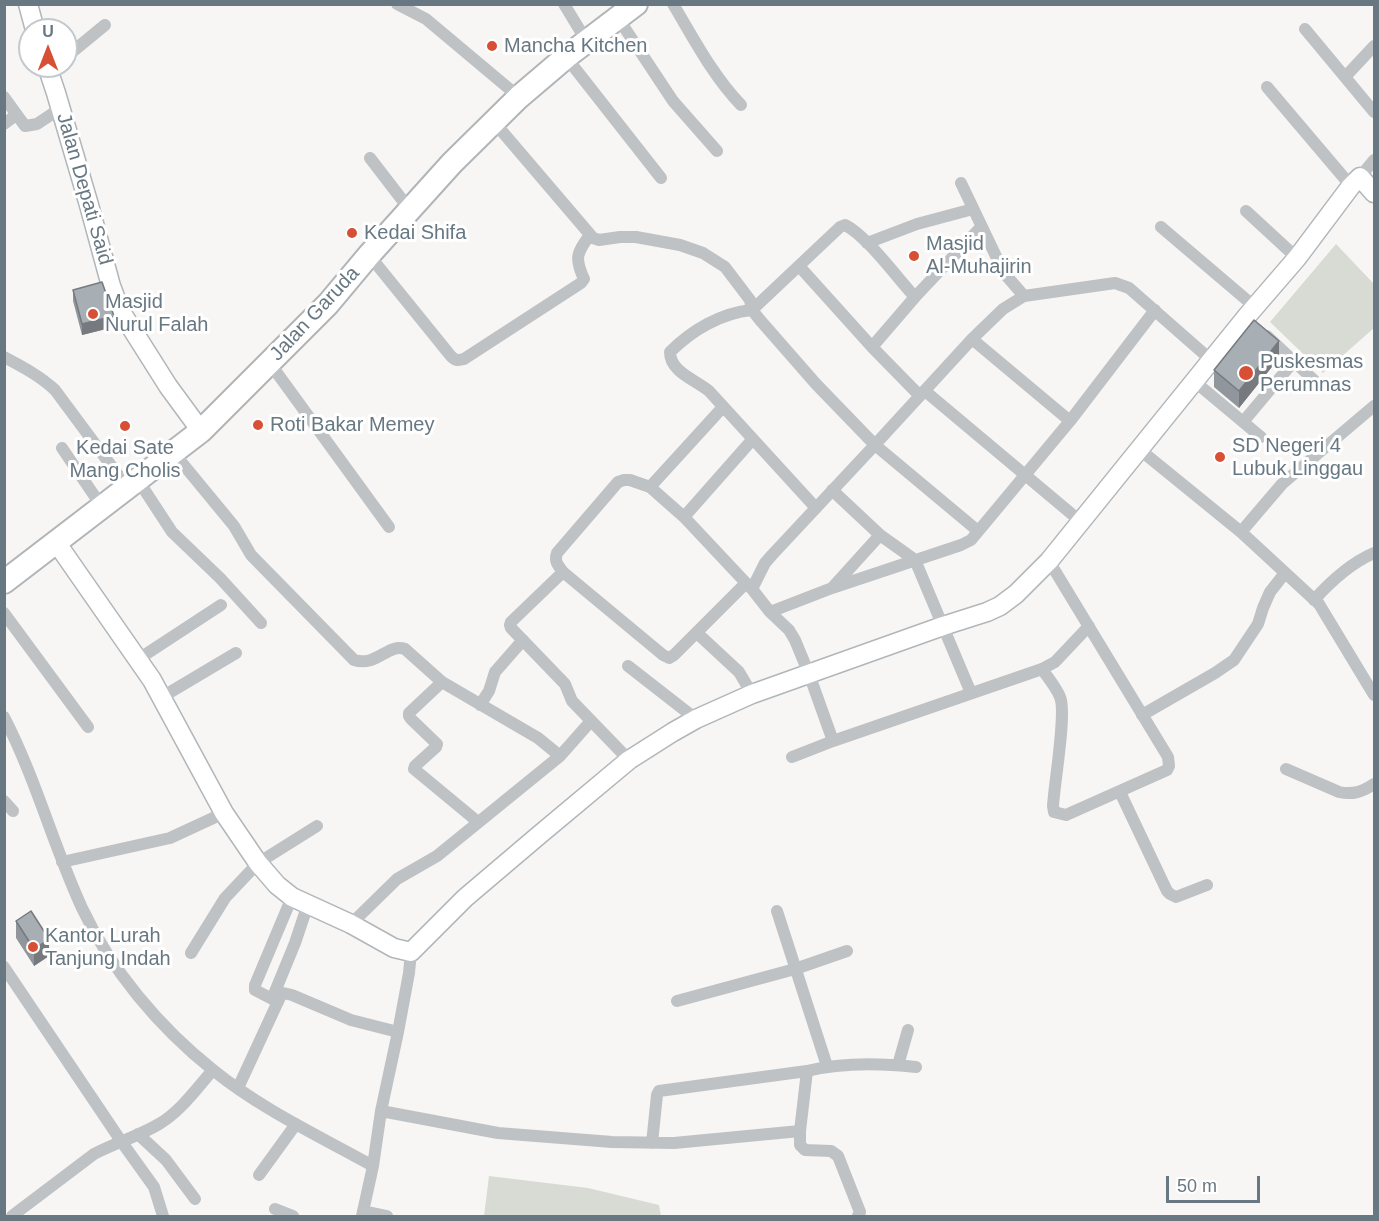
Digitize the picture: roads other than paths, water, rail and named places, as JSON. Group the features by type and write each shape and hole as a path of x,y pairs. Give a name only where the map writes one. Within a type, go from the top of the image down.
{"highway":[{"name":"Jalan Garuda","path":"4,582 201,431 328,304 452,163 519,97 566,57 636,4"}],"street":[{"path":"397,4 426,19 519,97"},
{"path":"564,4 587,42"},
{"path":"673,4 715,74 741,105"},
{"path":"618,18 673,101 717,151"},
{"path":"78,47 105,25"},
{"path":"1305,29 1374,112"},
{"path":"1345,77 1374,46"},
{"path":"566,57 661,178"},
{"name":"Jalan Depati Said","path":"53,78 111,286 120,310 168,386 201,431"},
{"path":"1267,87 1355,181 1374,193"},
{"path":"4,97 25,126 37,124 61,108"},
{"path":"4,124 16,115"},
{"path":"494,122 590,236 599,240 636,237 680,245 703,253 725,267 750,300 752,310 816,384 875,445 978,531"},
{"path":"370,158 410,210"},
{"path":"387,1216 363,1214 409,973 411,952 465,898 629,760 665,736 696,719 752,694 987,612 1016,594 1049,561 1080,520 1297,258 1355,181 1374,160"},
{"path":"961,183 1004,273 1024,296"},
{"path":"867,243 917,224 973,209"},
{"path":"1246,211 1297,258"},
{"path":"816,508 702,385 683,374 670,359 669,354 709,322 738,312 752,310 842,226 847,226 867,243 915,297"},
{"path":"872,346 981,227"},
{"path":"1161,227 1251,312 1294,361 1317,383"},
{"path":"369,255 450,355 459,361 581,283 584,279 579,268 579,252 590,236"},
{"path":"799,266 872,346 922,393 1080,520"},
{"path":"833,741 809,674 791,634 749,586 684,517 650,487 630,480 618,482 557,553 556,564 667,657 674,655 749,586 769,559 972,339 1003,309 1024,296 1121,284 1129,288 1211,360"},
{"path":"770,612 832,588 967,542 1070,421 1155,310"},
{"path":"972,339 1070,421"},
{"path":"4,357 34,372 55,390 172,532 220,578 261,623"},
{"path":"1243,422 1294,361"},
{"path":"269,362 389,527"},
{"path":"1194,381 1261,437"},
{"path":"1241,532 1282,484 1374,406"},
{"path":"650,487 723,407"},
{"path":"684,517 752,440"},
{"path":"62,448 102,507"},
{"path":"1139,449 1241,532 1319,604 1374,695"},
{"path":"173,452 234,526 251,555 354,660 362,662 372,660 395,648 405,649 442,682 538,738 560,756"},
{"path":"832,490 880,535 915,560 971,693"},
{"path":"832,588 880,535"},
{"path":"56,542 162,697 224,813 258,863 277,885 300,900 351,924 394,948 411,952"},
{"path":"1314,600 1348,568 1374,553"},
{"path":"1042,669 1061,699 1062,713 1054,813 1066,815 1167,770 1168,757 1049,561"},
{"path":"563,572 511,622 511,628 565,684 572,701 629,760"},
{"path":"1142,715 1234,660 1258,624 1270,592 1285,573"},
{"path":"137,660 221,605"},
{"path":"4,613 88,727"},
{"path":"792,757 1042,669 1055,662 1089,626"},
{"path":"697,633 739,672 752,694"},
{"path":"480,705 489,691 495,672 523,640"},
{"path":"162,697 236,653"},
{"path":"628,666 696,719"},
{"path":"442,682 408,716 437,744 414,769 478,822"},
{"path":"4,717 34,784 62,862 83,909 108,954 135,993 171,1033 213,1070 296,1124 373,1166"},
{"path":"351,924 397,879 437,856 560,756 591,721"},
{"path":"1286,769 1347,794 1360,792 1374,784"},
{"path":"1120,792 1167,891 1176,897 1207,885"},
{"path":"62,862 170,838 224,813"},
{"path":"191,953 225,898 258,863 317,826"},
{"path":"238,1088 275,1000 295,943 300,900"},
{"path":"275,1000 255,990 255,985 300,900"},
{"path":"777,910 826,1066"},
{"path":"677,1001 795,969 847,951"},
{"path":"4,967 121,1142 154,1187 163,1216"},
{"path":"275,1000 287,993 351,1020 398,1032"},
{"path":"898,1065 908,1030"},
{"path":"652,1143 659,1091 807,1071 826,1066 867,1063 916,1067"},
{"path":"12,1216 94,1154 158,1125 175,1112 213,1070"},
{"path":"807,1071 800,1145 805,1150 831,1151 838,1156 860,1212 858,1216"},
{"path":"381,1111 498,1133 612,1142 674,1143 800,1131"},
{"path":"260,1175 296,1124"},
{"path":"138,1134 166,1160 195,1199"},
{"path":"275,1209 293,1216"}],"place":[{"name":"Mancha Kitchen","path":"492,46"},
{"name":"Kedai Shifa","path":"352,233"},
{"name":"Masjid Al-Muhajirin","path":"914,256"},
{"name":"Masjid Nurul Falah","path":"93,314"},
{"name":"Puskesmas Perumnas","path":"1246,373"},
{"name":"Roti Bakar Memey","path":"258,425"},
{"name":"Kedai Sate Mang Cholis","path":"125,426"},
{"name":"SD Negeri 4 Lubuk Linggau","path":"1220,457"},
{"name":"Kantor Lurah Tanjung Indah","path":"33,947"}]}
